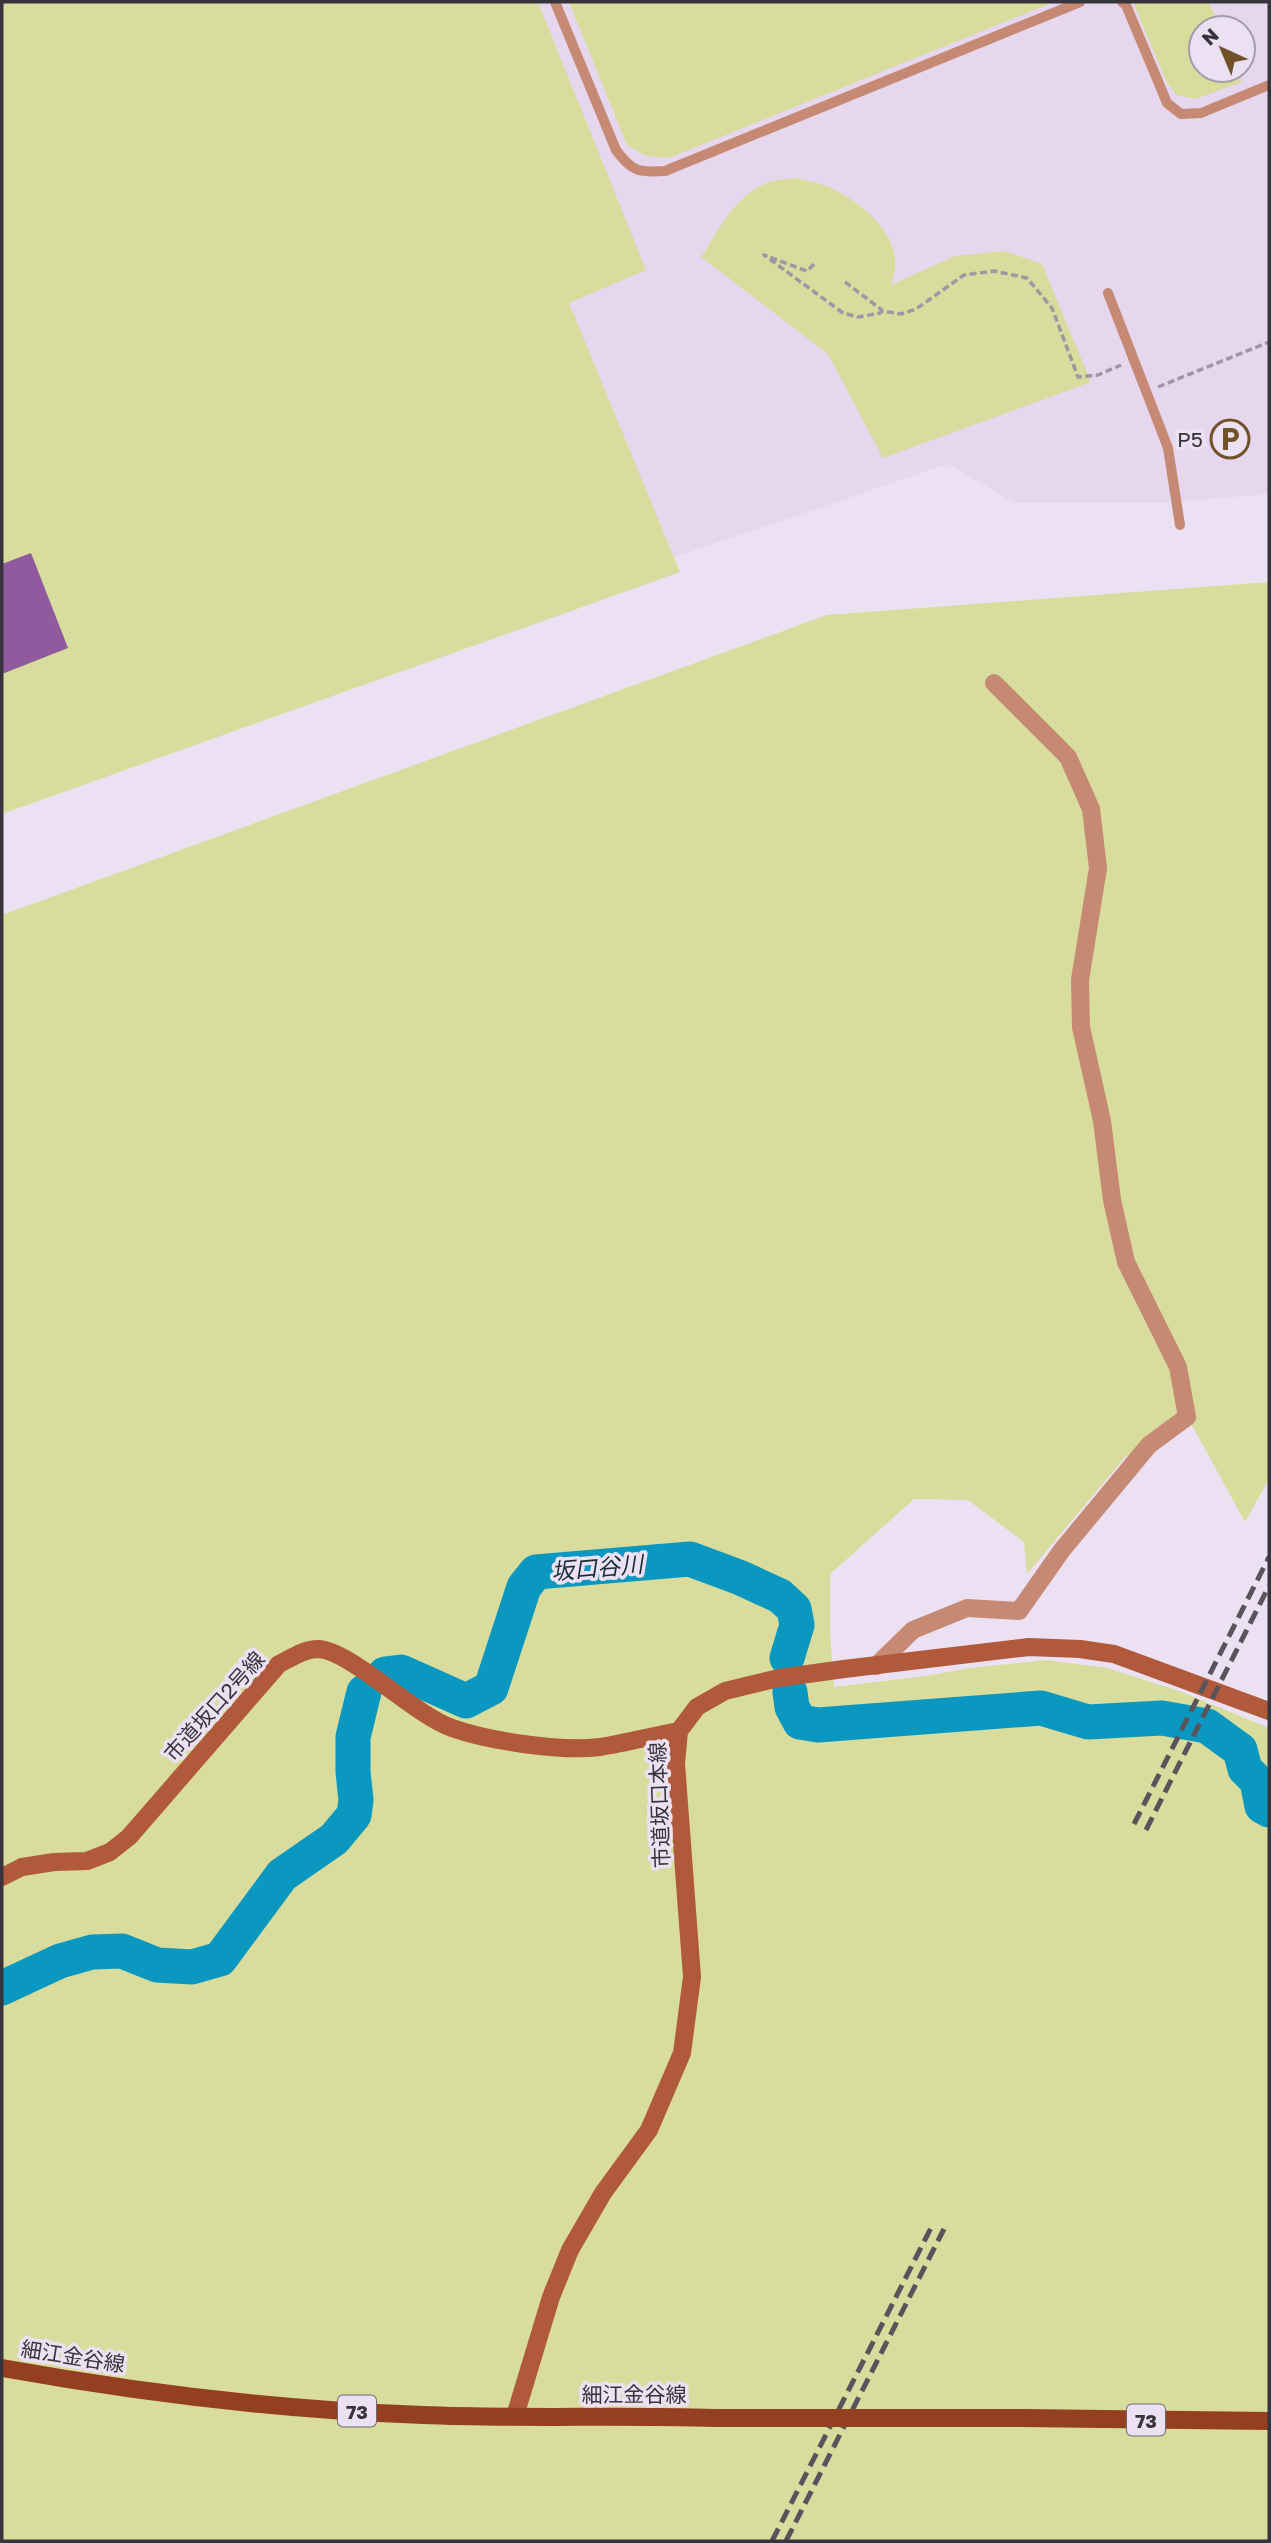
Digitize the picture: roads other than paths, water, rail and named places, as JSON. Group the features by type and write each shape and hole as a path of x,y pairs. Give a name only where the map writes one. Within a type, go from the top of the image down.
{"main road":[{"name":"細江金谷線","path":"2,2368 103,2385 279,2406 424,2415 1269,2421"}],"street":[{"path":"876,1665 913,1630 967,1608 1019,1611 1062,1550 1149,1445 1187,1417 1178,1367 1126,1262 1112,1200 1102,1121 1081,1027 1080,980 1098,868 1091,809 1068,757 994,683"},
{"name":"市道坂口本線","path":"515,2416 551,2297 570,2250 603,2193 649,2130 682,2053 692,1977 676,1764 678,1731 697,1707 725,1691 779,1678 1029,1647 1080,1649 1114,1654 1269,1711"},
{"name":"市道坂口2号線","path":"2,1877 22,1867 88,1861 110,1852 129,1837 279,1664 300,1653 319,1649 340,1655 414,1708 450,1727 494,1738 565,1748 598,1747 678,1731"}],"lane":[{"path":"555,2 616,150 627,165 644,173 665,172 1080,2"},
{"path":"1122,2 1126,5 1167,103 1181,114 1201,113 1269,85"},
{"path":"1108,293 1168,449 1180,525"}],"waterway":[{"name":"坂口谷川","path":"385,1674 401,1672 466,1701 491,1688 524,1587 536,1572 690,1559 780,1596 794,1609 797,1625 787,1658"},
{"name":"坂口谷川","path":"2,1988 60,1961 92,1952 122,1951 157,1965 192,1967 220,1959 282,1875 334,1839 354,1815 356,1800 353,1737 364,1692"},
{"name":"坂口谷川","path":"790,1692 792,1707 800,1722 818,1725 1041,1708 1088,1722 1162,1718 1207,1726 1240,1750 1245,1769 1257,1781 1262,1806 1269,1810"}],"railway":[{"path":"1134,1824 1269,1557"},
{"path":"1146,1830 1269,1586"},
{"path":"772,2541 933,2224"},
{"path":"786,2541 944,2229"}],"place":[{"name":"P5","path":"1230,439"}]}
